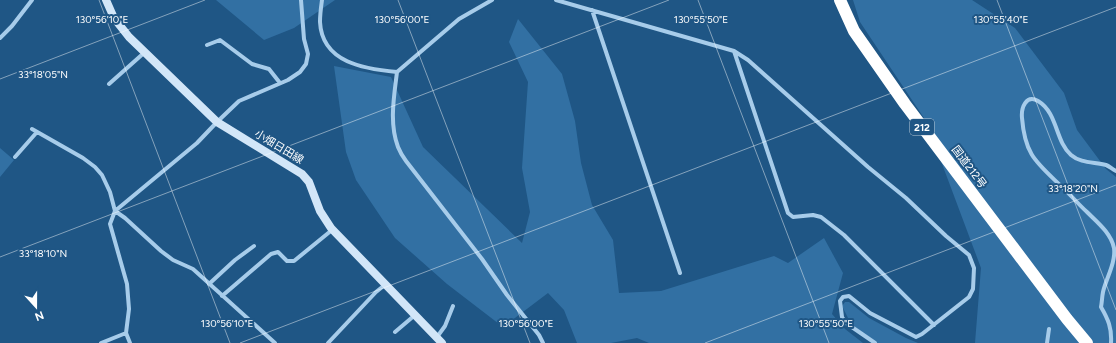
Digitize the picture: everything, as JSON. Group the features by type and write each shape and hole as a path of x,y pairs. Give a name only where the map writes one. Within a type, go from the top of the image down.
{"highway":[{"name":"国道212号","path":"840,0 854,31 905,104 1067,319 1087,343"}],"main road":[{"name":"小畑日田線","path":"106,0 114,18 130,37 217,122 302,174 313,191 320,211 332,230 440,340"}],"street":[{"path":"0,38 17,21 32,0"},
{"path":"130,343 126,333 129,309 127,284 110,224 115,211 197,143 240,101 280,83 300,72 306,64 308,54 304,39 301,0"},
{"path":"322,0 320,22 323,36 328,46 341,59 356,66 374,70 397,72"},
{"path":"492,0 459,19 397,72 393,112 394,128 398,148 406,161 482,258 507,295 540,335 543,343"},
{"path":"556,0 734,51 748,60 969,255 974,268 973,290 969,297 934,325 916,337 870,313 849,296 843,297 840,301 842,317 846,323 874,343"},
{"path":"592,10 680,273"},
{"path":"207,45 220,40 252,64 269,69 280,83"},
{"path":"734,51 788,213 793,217 813,215 821,217 844,235 934,325"},
{"path":"109,84 145,52"},
{"path":"1111,343 1108,319 1101,307 1114,249 1111,241 1099,223 1034,160 1026,143 1022,123 1021,112 1024,104 1027,101 1032,100 1039,102 1050,114 1064,147 1072,156 1085,162 1108,165 1116,171"},
{"path":"32,129 83,158 95,167 102,175 110,192 115,211 125,218 161,251 173,260 193,270 275,343"},
{"path":"15,157 37,132"},
{"path":"222,296 271,254 278,252 287,260 294,261 332,230"},
{"path":"208,284 235,260 254,246"},
{"path":"328,343 376,292 386,284"},
{"path":"440,340 454,306"},
{"path":"395,332 415,315"},
{"path":"1047,343 1049,329"},
{"path":"101,343 126,333"}],"shaded area":[{"path":"216,0 335,0 294,28 264,40"},
{"path":"853,0 972,0 1015,28 1064,93 1077,130 1106,169 1116,177 1116,343 975,343 981,268 926,121 860,22"},
{"path":"518,19 562,74 575,121 581,163 592,205 613,240 619,293 661,291 774,256 788,263 824,238 843,273 832,314 845,329 863,343 649,343 637,338 611,343 577,343 564,310 548,293 503,327 447,284 395,238 356,180 346,152 334,66 391,77 423,147 522,243 530,212 522,168 528,82 509,42"},
{"path":"0,148 14,160 0,177"},
{"path":"845,302 849,302 869,318 918,343 877,343 851,324 842,306"}]}
